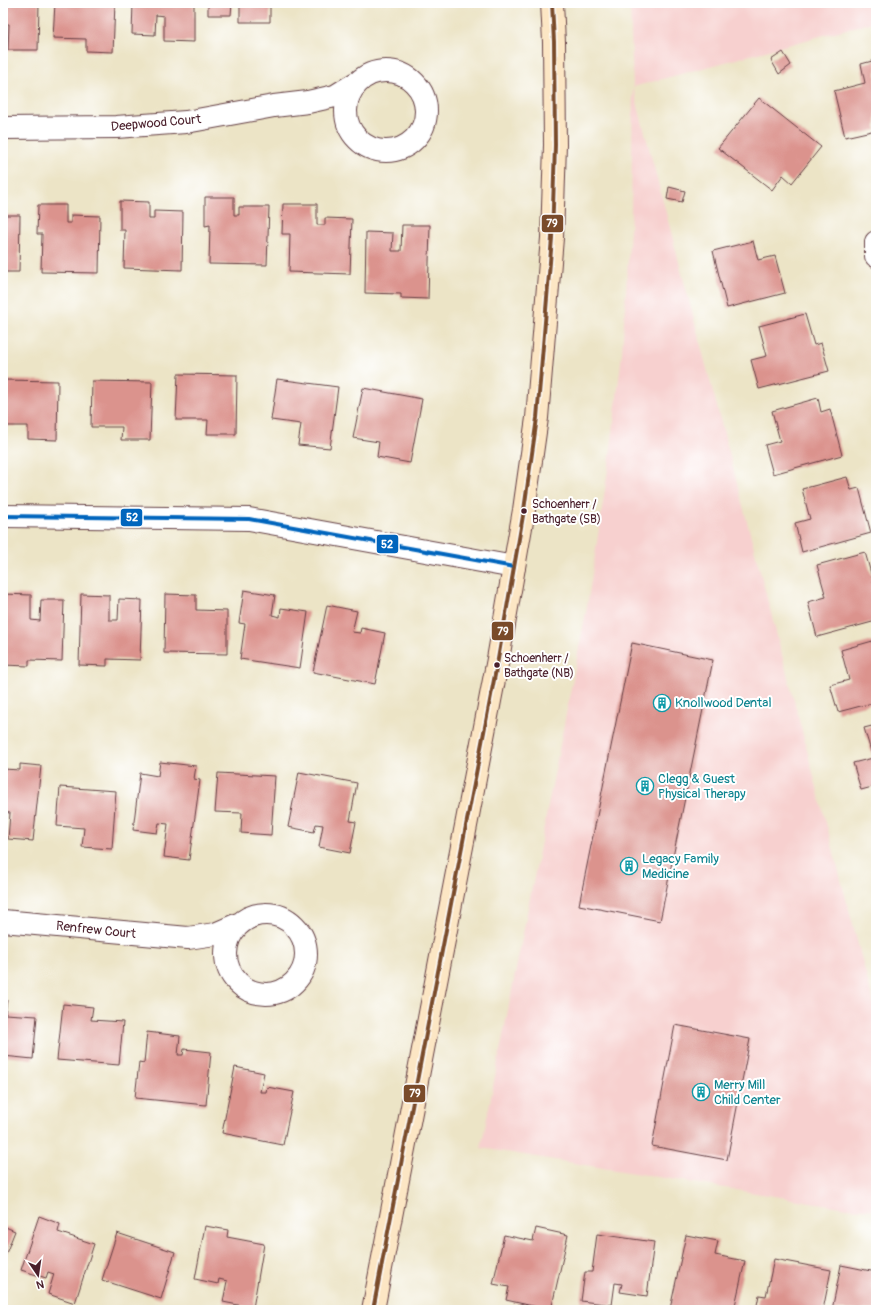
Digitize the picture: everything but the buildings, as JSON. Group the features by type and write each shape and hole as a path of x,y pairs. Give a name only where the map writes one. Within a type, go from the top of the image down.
{"main road":[{"path":"373,1310 496,667 524,510 537,418 552,246 555,145 552,3"}],"street":[{"name":"Deepwood Court","path":"3,128 116,127 186,122 274,106 308,102 334,96 368,74 381,70 395,71 408,76 418,85 425,98 427,111 424,125 417,137 407,145 396,150 382,151 370,148 359,141 351,131 332,115 308,102"},
{"path":"351,131 346,119 346,106 349,94 356,83"},
{"path":"876,242 876,256"},
{"path":"3,516 249,519 514,567"},
{"name":"Renfrew Court","path":"3,921 188,938 215,934 238,924 250,916 264,913 278,915 290,921 300,931 305,944 306,958 302,972 294,983 284,990 271,994 258,994 246,990 236,982 229,971 212,953 188,938"},
{"name":"Renfrew Court","path":"229,971 225,959 226,946 230,934 238,924"}],"shaded area":[{"path":"630,3 876,3 876,21 633,87"},
{"path":"633,87 876,1013 876,1210 847,1208 481,1148 587,607 610,457 622,353 631,214"}],"transit line":[{"name":"79","path":"373,1310 498,659 524,510 537,418 552,238 555,145 552,3"},
{"name":"52","path":"3,516 249,519 514,567"}],"place":[{"name":"Schoenherr / Bathgate (SB)","path":"524,511"},
{"name":"Schoenherr / Bathgate (NB)","path":"497,665"},
{"name":"Knollwood Dental","path":"662,703"},
{"name":"Clegg & Guest Physical Therapy","path":"645,786"},
{"name":"Legacy Family Medicine","path":"629,866"},
{"name":"Merry Mill Child Center","path":"701,1092"}]}
